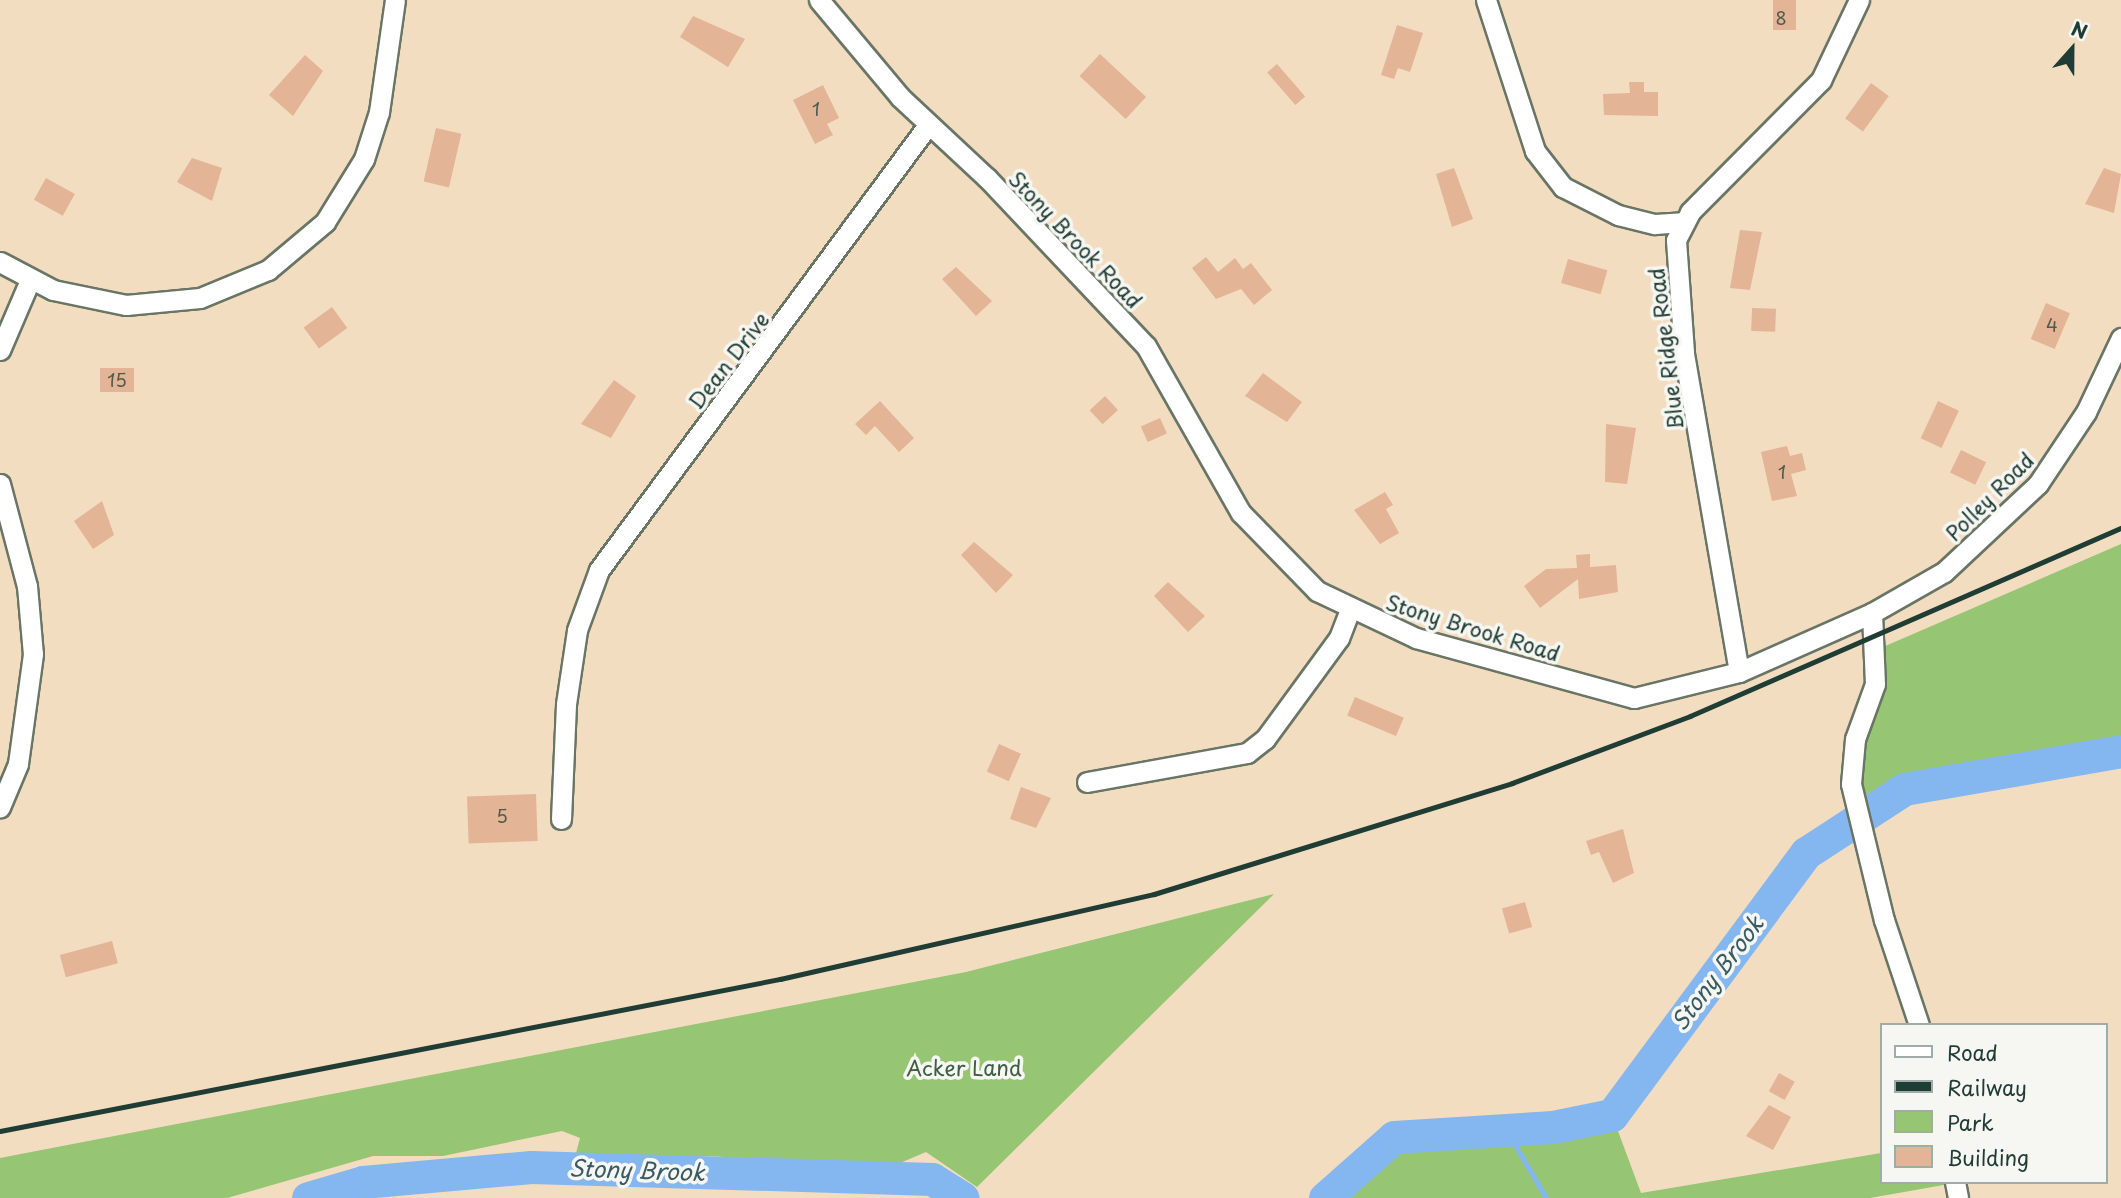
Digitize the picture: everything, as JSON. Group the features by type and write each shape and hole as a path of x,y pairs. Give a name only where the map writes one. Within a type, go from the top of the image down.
{"street":[{"path":"0,262 30,280 101,303 150,306 223,291 289,256 332,212 364,159 379,112 395,0"},
{"name":"Stony Brook Road","path":"819,0 928,125 1146,346 1241,513 1317,591 1350,609 1416,638 1634,698 1739,672 1872,613"},
{"path":"1486,0 1535,151 1563,187 1618,215 1655,224 1682,222 1822,80 1859,0"},
{"name":"Dean Drive","path":"562,819 566,704 577,630 599,570 656,486 812,289 928,125"},
{"name":"Blue Ridge Road","path":"1682,222 1676,240 1684,352 1739,672"},
{"path":"0,350 30,280"},
{"name":"Polley Road","path":"1872,613 1944,572 2038,484 2086,412 2121,338"},
{"path":"0,484 27,586 33,654 18,764 0,807"},
{"path":"1087,782 1247,753 1265,739 1331,649 1350,609"},
{"path":"1872,613 1875,684 1855,739 1853,797 1869,845 1884,919 1918,1023"}],"green space":[{"path":"2121,544 2121,751 1853,797 1876,650"},
{"name":"Acker Land","path":"1274,894 977,1187 926,1152 893,1166 707,1156 594,1163 575,1157 580,1138 562,1131 443,1156 373,1156 227,1198 0,1198 0,1158 966,972"},
{"path":"1612,1115 1641,1193 1880,1153 1880,1184 1949,1184 1870,1198 1325,1198 1394,1137"}],"building":[{"path":"1773,0 1796,0 1796,30 1773,30"},
{"path":"693,16 745,39 728,67 680,37"},
{"path":"1397,25 1423,33 1410,72 1398,68 1394,79 1381,75"},
{"path":"1100,54 1146,97 1126,119 1080,76"},
{"path":"305,55 323,71 293,116 269,95"},
{"path":"1277,64 1305,96 1295,105 1267,73"},
{"path":"1629,82 1644,82 1644,92 1658,92 1658,116 1604,115 1603,94 1630,93"},
{"path":"1871,83 1889,96 1863,132 1845,119"},
{"path":"823,85 839,118 827,124 833,135 815,144 793,100"},
{"path":"436,128 461,134 449,187 424,182"},
{"path":"192,158 222,168 212,201 177,182"},
{"path":"1454,168 1473,219 1452,227 1436,174"},
{"path":"2104,168 2121,174 2114,213 2085,204"},
{"path":"46,178 75,194 63,216 34,200"},
{"path":"1740,230 1762,232 1750,290 1730,288"},
{"path":"1206,257 1218,272 1235,258 1243,269 1251,263 1272,290 1254,305 1241,289 1216,299 1192,268"},
{"path":"1568,259 1607,270 1601,294 1561,283"},
{"path":"956,267 992,301 976,316 942,279"},
{"path":"2046,303 2070,313 2055,349 2031,339"},
{"path":"332,307 347,328 319,349 304,328"},
{"path":"1752,308 1776,309 1775,332 1751,331"},
{"path":"100,368 134,368 134,392 100,392"},
{"path":"1263,373 1302,402 1287,422 1245,396"},
{"path":"614,380 636,396 611,438 581,424"},
{"path":"1105,396 1118,410 1103,424 1090,410"},
{"path":"880,401 914,438 899,452 875,426 866,435 855,424"},
{"path":"1938,401 1959,411 1942,448 1921,438"},
{"path":"1160,418 1167,434 1148,442 1141,427"},
{"path":"1606,424 1636,428 1627,484 1605,482"},
{"path":"1787,446 1790,456 1802,453 1806,470 1791,474 1797,496 1772,501 1761,452"},
{"path":"1961,450 1986,462 1975,485 1950,472"},
{"path":"1385,492 1393,505 1386,509 1399,533 1380,544 1354,510"},
{"path":"102,501 114,535 93,549 74,521"},
{"path":"974,542 1013,575 996,593 961,555"},
{"path":"1590,554 1590,567 1616,565 1618,592 1579,599 1578,579 1540,608 1524,586 1546,569 1577,568 1576,555"},
{"path":"1168,582 1205,616 1188,632 1154,596"},
{"path":"1355,697 1404,718 1396,736 1347,715"},
{"path":"999,744 1021,754 1009,781 987,771"},
{"path":"1021,787 1051,798 1036,828 1010,819"},
{"path":"536,794 538,841 469,843 467,796"},
{"path":"1623,829 1634,873 1613,883 1599,852 1591,855 1586,841"},
{"path":"1525,902 1532,927 1509,934 1502,909"},
{"path":"112,941 118,963 66,977 60,955"},
{"path":"1779,1073 1795,1082 1785,1100 1769,1091"},
{"path":"1769,1105 1791,1117 1773,1150 1746,1136"}],"waterway":[{"name":"Stony Brook","path":"1325,1198 1394,1137 1553,1127 1612,1115 1806,853 1904,789 2121,751"},
{"path":"1505,1128 1546,1198"},
{"name":"Stony Brook","path":"308,1198 363,1182 531,1167 932,1179 963,1198"}],"railway":[{"path":"0,1131 780,979 1154,894 1512,783 1690,716 2121,528"}]}
